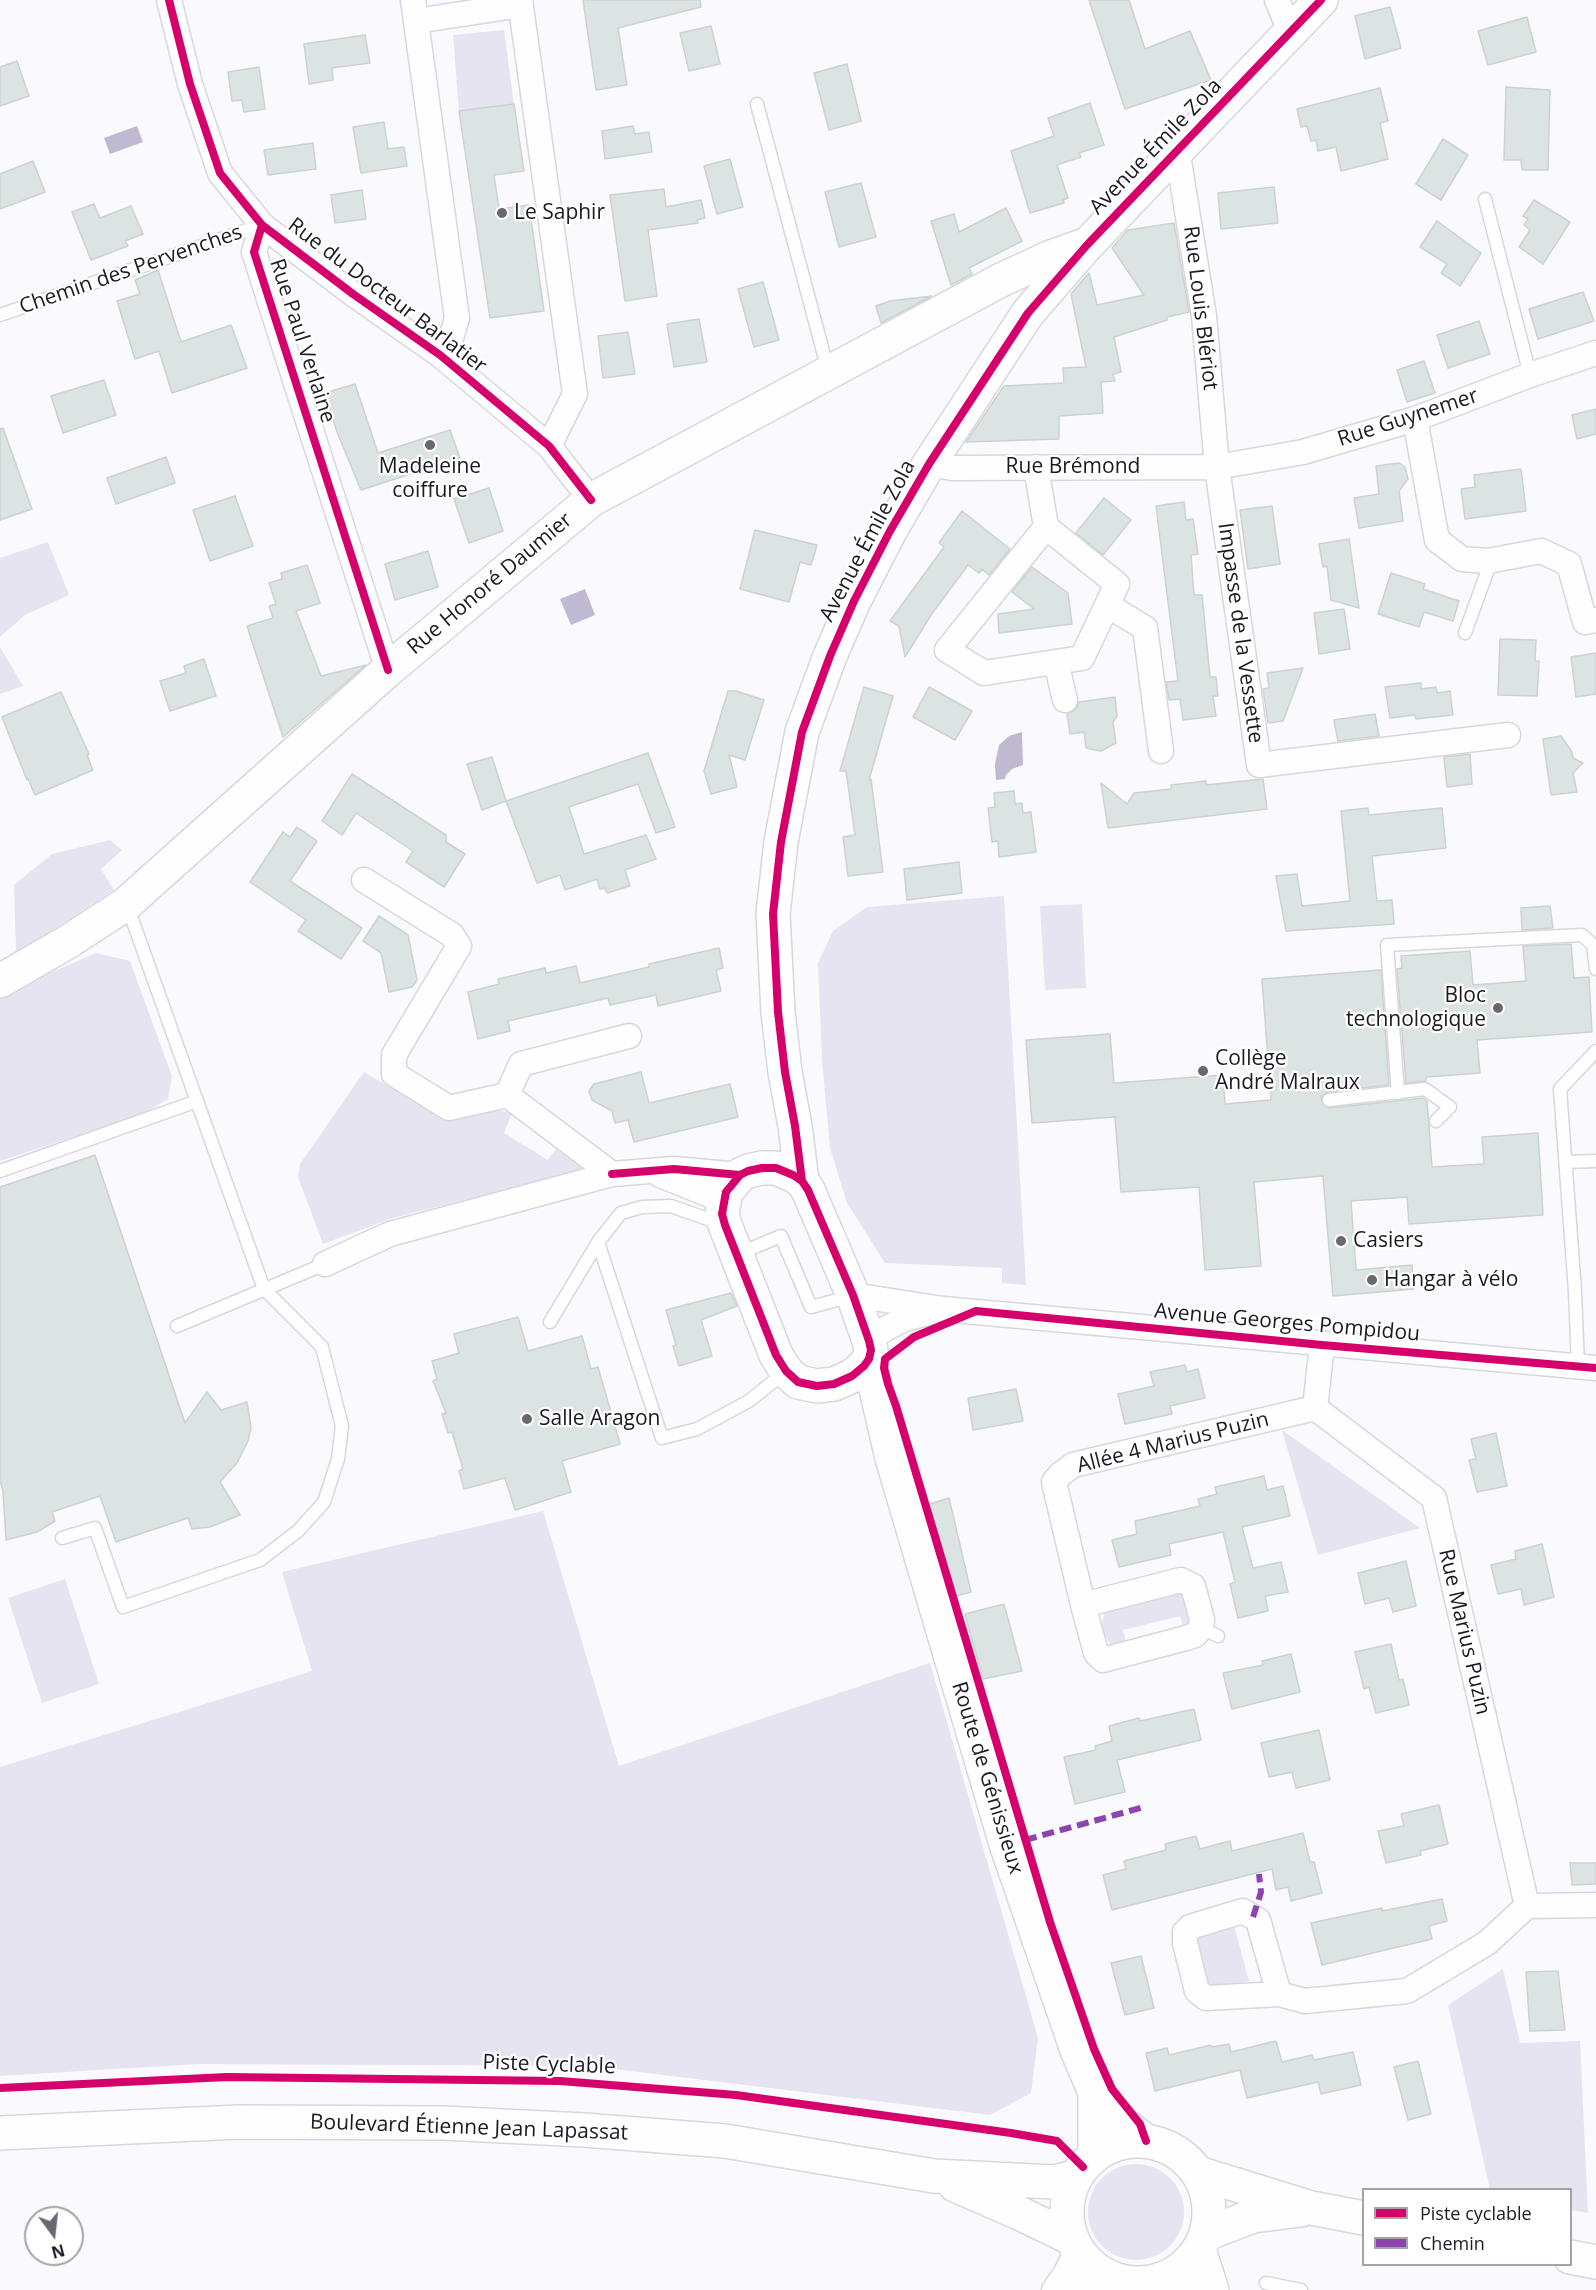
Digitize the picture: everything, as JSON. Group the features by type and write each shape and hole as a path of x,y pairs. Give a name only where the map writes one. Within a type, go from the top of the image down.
{"main road":[{"name":"Avenue Émile Zola","path":"795,1126 785,1072 778,1012 773,914 781,842 802,732 814,695 854,601 890,531 929,464 1033,306 1087,245 1321,0"},
{"name":"Rue Honoré Daumier","path":"0,981 66,943 126,904 388,670 591,500 1001,280 1051,257 1087,245"},
{"path":"1001,280 1019,283 1033,306"},
{"name":"Rue Honoré Daumier","path":"938,315 988,302 1023,309 1033,306"},
{"path":"795,1126 776,1156 726,1192 728,1228 776,1355 786,1371 798,1382 817,1386 834,1384 852,1376 869,1350"},
{"name":"Route de Génissieux","path":"795,1126 802,1180 815,1203 853,1295 869,1350 892,1458 1006,1844 1077,2050 1095,2093 1116,2119 1146,2141"},
{"path":"751,1172 776,1168 802,1180"},
{"name":"Route de Génissieux","path":"834,1384 866,1417 892,1458"},
{"name":"Route de Génissieux","path":"1085,2166 1095,2093"},
{"name":"Boulevard Étienne Jean Lapassat","path":"0,2133 239,2121 442,2122 724,2140 934,2176 1054,2181 1085,2166"},
{"path":"1146,2141 1166,2146 1184,2157 1198,2174 1207,2193 1210,2214 1202,2242 1171,2285 1130,2283 1114,2280 1099,2272 1086,2262 1074,2244 1067,2223 1066,2207 1069,2192 1085,2166 1119,2143 1146,2141"},
{"path":"1198,2174 1311,2208 1362,2218"},
{"name":"Boulevard Étienne Jean Lapassat","path":"934,2176 1017,2212 1074,2244"},
{"path":"1202,2242 1252,2216 1311,2208"},
{"path":"1202,2242 1212,2290"},
{"path":"1572,2257 1596,2262"}],"street":[{"path":"170,0 190,84 220,173 262,225"},
{"path":"1277,0 1284,17 1293,28"},
{"path":"414,10 521,3 574,394 549,446"},
{"name":"Rue du Docteur Barlatier","path":"414,10 457,318 450,341 440,355"},
{"name":"Rue Louis Blériot","path":"1178,149 1204,316 1217,467"},
{"name":"Rue du Docteur Barlatier","path":"262,225 353,294 440,355 549,446 591,500"},
{"name":"Rue Paul Verlaine","path":"262,225 254,252 388,670"},
{"name":"Rue Guynemer","path":"1217,467 1303,452 1416,419 1530,375 1596,353"},
{"path":"1416,419 1437,540 1462,559 1491,561 1541,551 1569,564 1585,621 1596,620"},
{"name":"Rue Brémond","path":"929,464 952,468 1217,467"},
{"path":"1036,467 1046,527 1117,584 1082,658 984,673 947,650 1046,527"},
{"name":"Impasse de la Vessette","path":"1217,467 1259,765 1508,735"},
{"path":"1107,604 1145,628 1161,751"},
{"path":"1056,662 1065,700"},
{"path":"364,880 452,935 459,946 394,1055 394,1074 449,1108 507,1095 612,1174"},
{"path":"507,1095 521,1064 629,1036"},
{"path":"325,1264 390,1234 612,1174 674,1169 751,1172"},
{"path":"649,1172 672,1179 728,1228"},
{"name":"Avenue Georges Pompidou","path":"853,1295 943,1310 1020,1315 1322,1345 1587,1367"},
{"name":"Avenue Georges Pompidou","path":"869,1350 883,1330 905,1319 943,1310"},
{"path":"1315,1408 1322,1345"},
{"name":"Allée 4 Marius Puzin","path":"1083,1605 1180,1580 1193,1586 1209,1632 1104,1660 1096,1653 1083,1605 1054,1482 1061,1474 1072,1465 1315,1408"},
{"name":"Rue Marius Puzin","path":"1315,1408 1434,1498 1527,1906"},
{"path":"1279,1994 1258,1920 1243,1911 1190,1927 1185,1932 1185,1943 1197,1991 1206,1998 1279,1994 1305,2001 1407,1991 1487,1943 1527,1906 1596,1905"},
{"path":"1054,2290 1066,2273 1074,2244"},
{"path":"1072,2290 1114,2280"}],"lane":[{"path":"757,104 829,374"},
{"path":"1485,199 1530,375"},
{"name":"Chemin des Pervenches","path":"0,315 262,225"},
{"path":"1465,633 1491,561"},
{"path":"62,1538 95,1528 123,1607 260,1560 297,1531 324,1502 338,1460 342,1426 322,1347 264,1289 126,904"},
{"path":"1398,1093 1387,945 1582,935 1593,945 1596,969"},
{"path":"1587,1367 1560,1089 1596,1051"},
{"path":"1329,1100 1425,1089 1450,1107 1436,1121"},
{"path":"0,1171 197,1101"},
{"path":"1566,1162 1596,1161"},
{"path":"550,1322 607,1229 621,1213 642,1207 671,1206 728,1228 781,1236 811,1307 853,1295"},
{"path":"598,1242 662,1438 697,1429 749,1401 786,1371"},
{"path":"177,1326 325,1264"},
{"path":"1266,2283 1301,2290"}],"shaded area":[{"path":"504,30 514,104 459,111 453,35"},
{"path":"137,126 143,142 110,154 104,138"},
{"path":"48,542 69,595 25,615 0,637 0,558"},
{"path":"585,589 595,615 571,625 560,599"},
{"path":"0,647 23,686 0,694"},
{"path":"1022,732 1023,765 1012,769 1005,779 996,780 995,764 999,745 1009,736"},
{"path":"110,840 122,850 101,869 114,890 16,954 14,885 52,854"},
{"path":"1004,896 1026,1285 1002,1283 1002,1268 885,1263 847,1203 830,1148 822,1060 818,963 833,931 867,907"},
{"path":"1082,904 1086,988 1045,990 1040,906"},
{"path":"96,953 130,961 172,1076 168,1099 143,1114 0,1161 0,997"},
{"path":"364,1072 444,1118 495,1110 512,1113 504,1133 548,1160 560,1143 582,1160 582,1170 393,1218 323,1244 298,1177 300,1164"},
{"path":"1282,1430 1420,1528 1318,1555"},
{"path":"543,1511 619,1766 930,1663 1038,2038 1031,2093 990,2115 590,2066 198,2064 0,2076 0,1767 312,1671 282,1572"},
{"path":"65,1579 99,1684 42,1703 8,1598"},
{"path":"1173,1592 1184,1594 1194,1621 1184,1629 1180,1616 1123,1630 1126,1642 1110,1644 1101,1625 1105,1612"},
{"path":"1234,1925 1249,1981 1217,1988 1206,1984 1195,1941 1198,1931"},
{"path":"1503,1969 1520,2043 1580,2041 1588,2213 1572,2210 1572,2188 1490,2188 1448,2005"},
{"path":"1136,2164 1154,2168 1170,2178 1180,2194 1184,2212 1180,2230 1170,2246 1154,2256 1136,2260 1118,2256 1102,2246 1092,2230 1088,2212 1092,2194 1102,2178 1118,2168"}],"building":[{"path":"583,0 700,0 701,7 618,28 627,85 596,90"},
{"path":"1089,0 1129,0 1145,49 1190,31 1211,80 1125,109"},
{"path":"1390,7 1401,48 1365,59 1355,16"},
{"path":"1527,17 1536,52 1488,65 1478,31"},
{"path":"711,26 720,64 689,71 680,33"},
{"path":"365,35 370,63 332,68 333,80 309,84 304,44"},
{"path":"17,61 29,96 0,106 0,67"},
{"path":"847,64 861,121 829,130 814,73"},
{"path":"259,67 265,109 244,112 242,100 232,101 228,72"},
{"path":"1506,87 1550,90 1548,170 1522,170 1521,160 1504,160"},
{"path":"1380,88 1388,121 1380,123 1388,159 1341,171 1336,147 1318,151 1316,140 1311,141 1307,126 1301,127 1297,109"},
{"path":"1090,103 1104,145 1079,153 1081,157 1057,165 1068,198 1063,200 1064,203 1030,213 1011,151 1054,136 1048,118"},
{"name":"Le Saphir","path":"514,104 524,171 494,175 499,209 529,205 544,311 490,318 459,111"},
{"path":"384,122 388,149 404,147 407,166 361,173 353,127"},
{"path":"633,126 635,134 649,132 652,152 605,159 602,131"},
{"path":"1443,139 1468,155 1441,200 1416,184"},
{"path":"313,143 316,169 268,175 264,150"},
{"path":"730,159 743,207 717,214 704,166"},
{"path":"33,161 45,192 0,209 0,174"},
{"path":"861,183 876,237 839,247 825,192"},
{"path":"1274,187 1278,223 1221,229 1218,193"},
{"path":"664,189 666,207 701,200 705,218 697,220 698,223 648,230 657,296 625,301 610,195"},
{"path":"362,190 366,219 335,223 331,195"},
{"path":"1534,200 1570,222 1543,264 1519,247 1530,230 1524,225 1528,219 1523,216"},
{"path":"94,204 100,218 131,206 143,234 125,241 128,246 91,260 72,212"},
{"path":"1006,208 1022,241 969,268 972,274 951,285 931,221 954,214 959,232"},
{"path":"1437,221 1481,253 1460,286 1441,273 1447,264 1420,247"},
{"path":"1174,223 1189,312 1167,317 1167,320 1114,337 1121,372 1113,374 1115,381 1101,382 1103,413 1059,416 1059,439 966,442 1004,386 1064,383 1063,368 1086,367 1071,294 1089,273 1097,305 1144,295 1112,248 1128,230"},
{"path":"158,270 181,342 231,325 247,368 172,393 159,351 135,359 117,301 140,294 135,280"},
{"path":"763,282 779,340 754,347 738,289"},
{"path":"1583,292 1594,321 1538,339 1529,309"},
{"path":"932,296 881,323 876,306 890,301"},
{"path":"699,319 707,362 674,367 667,324"},
{"path":"1479,321 1490,354 1448,368 1437,335"},
{"path":"628,332 635,374 603,378 598,336"},
{"path":"1424,361 1435,393 1407,402 1397,370"},
{"path":"104,380 116,415 63,433 51,396"},
{"path":"355,384 378,453 450,430 460,458 361,490 337,432 325,393"},
{"path":"1596,409 1596,434 1577,439 1572,415"},
{"path":"3,428 32,509 0,520 0,429"},
{"path":"166,457 175,483 116,504 107,478"},
{"path":"1399,463 1405,467 1408,479 1399,491 1403,521 1359,528 1354,498 1379,494 1376,466"},
{"path":"1521,469 1526,511 1465,519 1461,489 1475,487 1474,475"},
{"path":"489,488 503,531 469,543 454,499"},
{"path":"235,496 253,546 210,561 193,510"},
{"path":"1104,498 1131,520 1103,555 1076,533"},
{"path":"1184,502 1186,520 1193,519 1198,554 1191,555 1194,595 1202,595 1210,677 1216,677 1218,696 1213,696 1216,716 1183,720 1180,699 1169,700 1166,682 1178,681 1156,506"},
{"path":"1272,506 1280,564 1248,569 1240,510"},
{"path":"962,511 1010,549 989,575 982,569 979,573 968,565 931,615 905,657 899,626 890,621 944,547 939,543"},
{"path":"755,530 817,545 811,565 800,562 789,602 740,589"},
{"path":"1349,539 1359,608 1331,600 1327,566 1323,567 1319,544"},
{"path":"428,551 438,587 395,600 385,564"},
{"path":"307,565 320,603 296,611 321,676 366,665 283,737 247,626 273,618 269,606 276,604 269,583 282,579 281,573"},
{"path":"1032,567 1068,593 1072,624 999,633 998,614 1034,609 1012,592"},
{"path":"1391,573 1425,584 1423,589 1459,601 1453,621 1424,612 1419,627 1378,614"},
{"path":"1344,609 1350,649 1319,654 1314,613"},
{"path":"1500,639 1536,640 1535,661 1539,661 1537,696 1498,695"},
{"path":"1596,653 1596,694 1576,697 1571,657"},
{"path":"204,659 216,696 170,711 160,681 186,673 184,666"},
{"path":"1303,668 1283,721 1268,723 1263,689 1269,688 1267,673"},
{"path":"1421,683 1421,689 1436,687 1437,693 1450,691 1453,715 1416,719 1415,715 1390,718 1385,687"},
{"path":"864,687 893,696 869,780 871,779 883,872 848,876 843,837 855,835 846,771 840,771"},
{"path":"929,687 972,711 955,740 913,717"},
{"path":"728,691 736,691 764,700 745,760 729,755 737,787 711,794 704,771"},
{"path":"61,692 89,754 87,755 93,770 35,795 2,717"},
{"path":"1115,697 1117,716 1113,722 1116,743 1101,751 1086,748 1084,732 1070,734 1067,714 1075,710 1079,702"},
{"path":"1375,714 1379,736 1338,741 1334,720"},
{"path":"1561,736 1572,752 1573,758 1583,763 1573,773 1577,792 1551,795 1543,739"},
{"path":"648,753 675,827 656,833 638,784 569,807 584,854 646,835 656,859 625,870 630,886 607,893 605,888 600,889 597,879 565,890 560,875 537,883 506,801"},
{"path":"1470,754 1472,784 1447,787 1444,757"},
{"path":"492,757 506,801 482,810 467,764"},
{"path":"352,774 446,835 446,842 465,854 444,887 406,862 413,851 356,813 342,835 322,821"},
{"path":"1263,779 1267,809 1108,828 1101,783 1127,804 1134,793 1172,789 1171,785 1206,781 1206,785"},
{"path":"1014,791 1015,804 1022,803 1023,813 1031,812 1036,852 999,857 998,841 992,842 988,808 995,807 994,793"},
{"path":"1368,808 1369,815 1442,808 1446,848 1372,856 1377,901 1392,900 1394,924 1286,931 1276,876 1297,874 1302,906 1350,901 1341,811"},
{"path":"297,827 317,841 290,881 362,928 341,959 298,931 306,920 250,882 283,832 290,837"},
{"path":"959,862 962,893 907,900 904,869"},
{"path":"1550,906 1553,928 1522,930 1521,908"},
{"path":"379,916 408,935 417,980 412,987 389,992 381,953 363,941"},
{"name":"Bloc technologique","path":"1571,944 1574,978 1589,977 1592,1032 1477,1040 1480,1073 1426,1077 1426,1081 1406,1083 1397,969 1402,968 1401,956 1470,951 1473,985 1526,981 1523,946"},
{"path":"719,948 723,968 716,970 721,991 658,1006 656,995 610,1005 608,998 508,1021 510,1031 478,1039 468,992 499,984 498,979 545,968 546,973 576,966 580,983"},
{"path":"1381,970 1389,1085 1327,1092 1321,1097 1323,1105 1330,1108 1423,1098 1427,1101 1432,1167 1484,1164 1482,1137 1538,1133 1543,1215 1409,1224 1407,1197 1351,1201 1356,1270 1412,1265 1414,1289 1333,1296 1323,1176 1254,1182 1261,1266 1205,1270 1199,1187 1121,1192 1115,1117 1032,1123 1026,1040 1110,1034 1114,1083 1223,1075 1225,1104 1271,1100 1262,979"},
{"path":"641,1072 649,1103 730,1084 738,1117 634,1142 628,1120 615,1123 612,1111 592,1100 589,1091 594,1084"},
{"path":"95,1155 185,1423 207,1392 221,1410 247,1402 251,1428 248,1441 237,1463 220,1482 240,1515 210,1527 192,1529 188,1518 116,1542 100,1496 52,1512 55,1521 37,1532 6,1540 3,1491 0,1481 0,1187"},
{"path":"731,1293 737,1306 701,1320 712,1356 679,1366 673,1346 676,1345 666,1310"},
{"name":"Salle Aragon","path":"518,1317 528,1351 582,1336 591,1369 598,1367 620,1444 562,1461 571,1492 515,1510 505,1478 464,1489 459,1471 463,1469 452,1432 448,1433 442,1414 446,1413 433,1381 437,1379 432,1361 459,1353 454,1334"},
{"path":"1185,1365 1187,1372 1198,1369 1205,1398 1170,1406 1172,1414 1125,1424 1118,1394 1154,1386 1150,1372"},
{"path":"1016,1389 1023,1421 973,1430 968,1398"},
{"path":"1496,1433 1507,1486 1477,1492 1469,1460 1476,1459 1471,1439"},
{"path":"1264,1476 1267,1490 1283,1486 1290,1516 1242,1527 1253,1568 1281,1562 1288,1592 1265,1596 1268,1611 1238,1618 1230,1584 1235,1582 1223,1532 1169,1544 1171,1555 1119,1567 1112,1540 1137,1534 1135,1521 1200,1506 1198,1499 1217,1494 1215,1487"},
{"path":"949,1498 971,1592 956,1596 929,1504"},
{"path":"1542,1544 1554,1597 1524,1605 1521,1589 1498,1594 1491,1565 1516,1559 1515,1551"},
{"path":"1406,1561 1416,1606 1393,1612 1389,1598 1365,1604 1358,1573"},
{"path":"1004,1604 1022,1671 983,1679 965,1614"},
{"path":"1391,1644 1399,1680 1403,1679 1409,1705 1376,1713 1369,1687 1364,1689 1355,1652"},
{"path":"1291,1654 1300,1692 1232,1709 1223,1673 1263,1665 1262,1661"},
{"path":"1194,1709 1201,1740 1117,1760 1125,1792 1075,1804 1064,1757 1096,1750 1095,1746 1112,1741 1109,1726 1139,1718 1140,1721"},
{"path":"1319,1730 1330,1780 1296,1788 1292,1772 1269,1777 1261,1743"},
{"path":"1439,1805 1448,1844 1420,1851 1421,1855 1386,1863 1378,1831 1404,1826 1401,1814"},
{"path":"1303,1833 1310,1862 1314,1862 1322,1893 1291,1901 1288,1887 1276,1890 1272,1869 1112,1910 1103,1875 1126,1869 1124,1861 1166,1850 1165,1844 1196,1836 1200,1849 1230,1841 1232,1851"},
{"path":"1570,1863 1596,1863 1596,1884 1572,1885"},
{"path":"1442,1899 1447,1921 1429,1926 1432,1939 1322,1965 1311,1923 1382,1908 1382,1911"},
{"path":"1141,1956 1154,2008 1125,2015 1111,1963"},
{"path":"1558,1971 1565,2030 1530,2031 1526,1972"},
{"path":"1276,2041 1282,2062 1312,2055 1314,2060 1353,2052 1361,2085 1321,2094 1318,2082 1247,2098 1240,2070 1155,2091 1146,2053 1167,2048 1169,2055 1211,2045 1212,2047 1229,2044 1231,2052"},
{"path":"1418,2061 1431,2114 1408,2120 1394,2067"}],"marked path":[{"path":"1025,1840 1144,1807"},
{"path":"1253,1917 1261,1892 1259,1874"}],"cycle path":[{"path":"169,0 190,84 220,173 262,225 353,294 440,355 549,446 591,500"},
{"path":"802,1181 778,1012 773,914 781,842 802,732 830,656 854,601 890,531 929,464 1028,313 1087,245 1321,0"},
{"path":"262,225 254,252 388,670"},
{"path":"762,1168 776,1168 793,1175 802,1181 808,1190 853,1295 869,1341 871,1350 864,1366 852,1376 834,1384 817,1386 798,1382 786,1371 776,1355 725,1225 722,1214 726,1192 740,1175 762,1168"},
{"path":"612,1174 674,1169 740,1175"},
{"path":"1146,2141 1140,2124 1112,2089 1094,2049 1050,1922 888,1384 884,1368 885,1359 914,1337 976,1311 1322,1345 1596,1368"},
{"name":"Piste Cyclable","path":"0,2088 227,2077 560,2081 736,2095 1011,2133 1057,2141 1083,2167"}],"place":[{"name":"Le Saphir","path":"502,213"},
{"name":"Madeleine coiffure","path":"430,445"},
{"name":"Bloc technologique","path":"1498,1008"},
{"name":"Collège André Malraux","path":"1203,1071"},
{"name":"Casiers","path":"1341,1241"},
{"name":"Hangar à vélo","path":"1372,1280"},
{"name":"Salle Aragon","path":"527,1419"}]}
